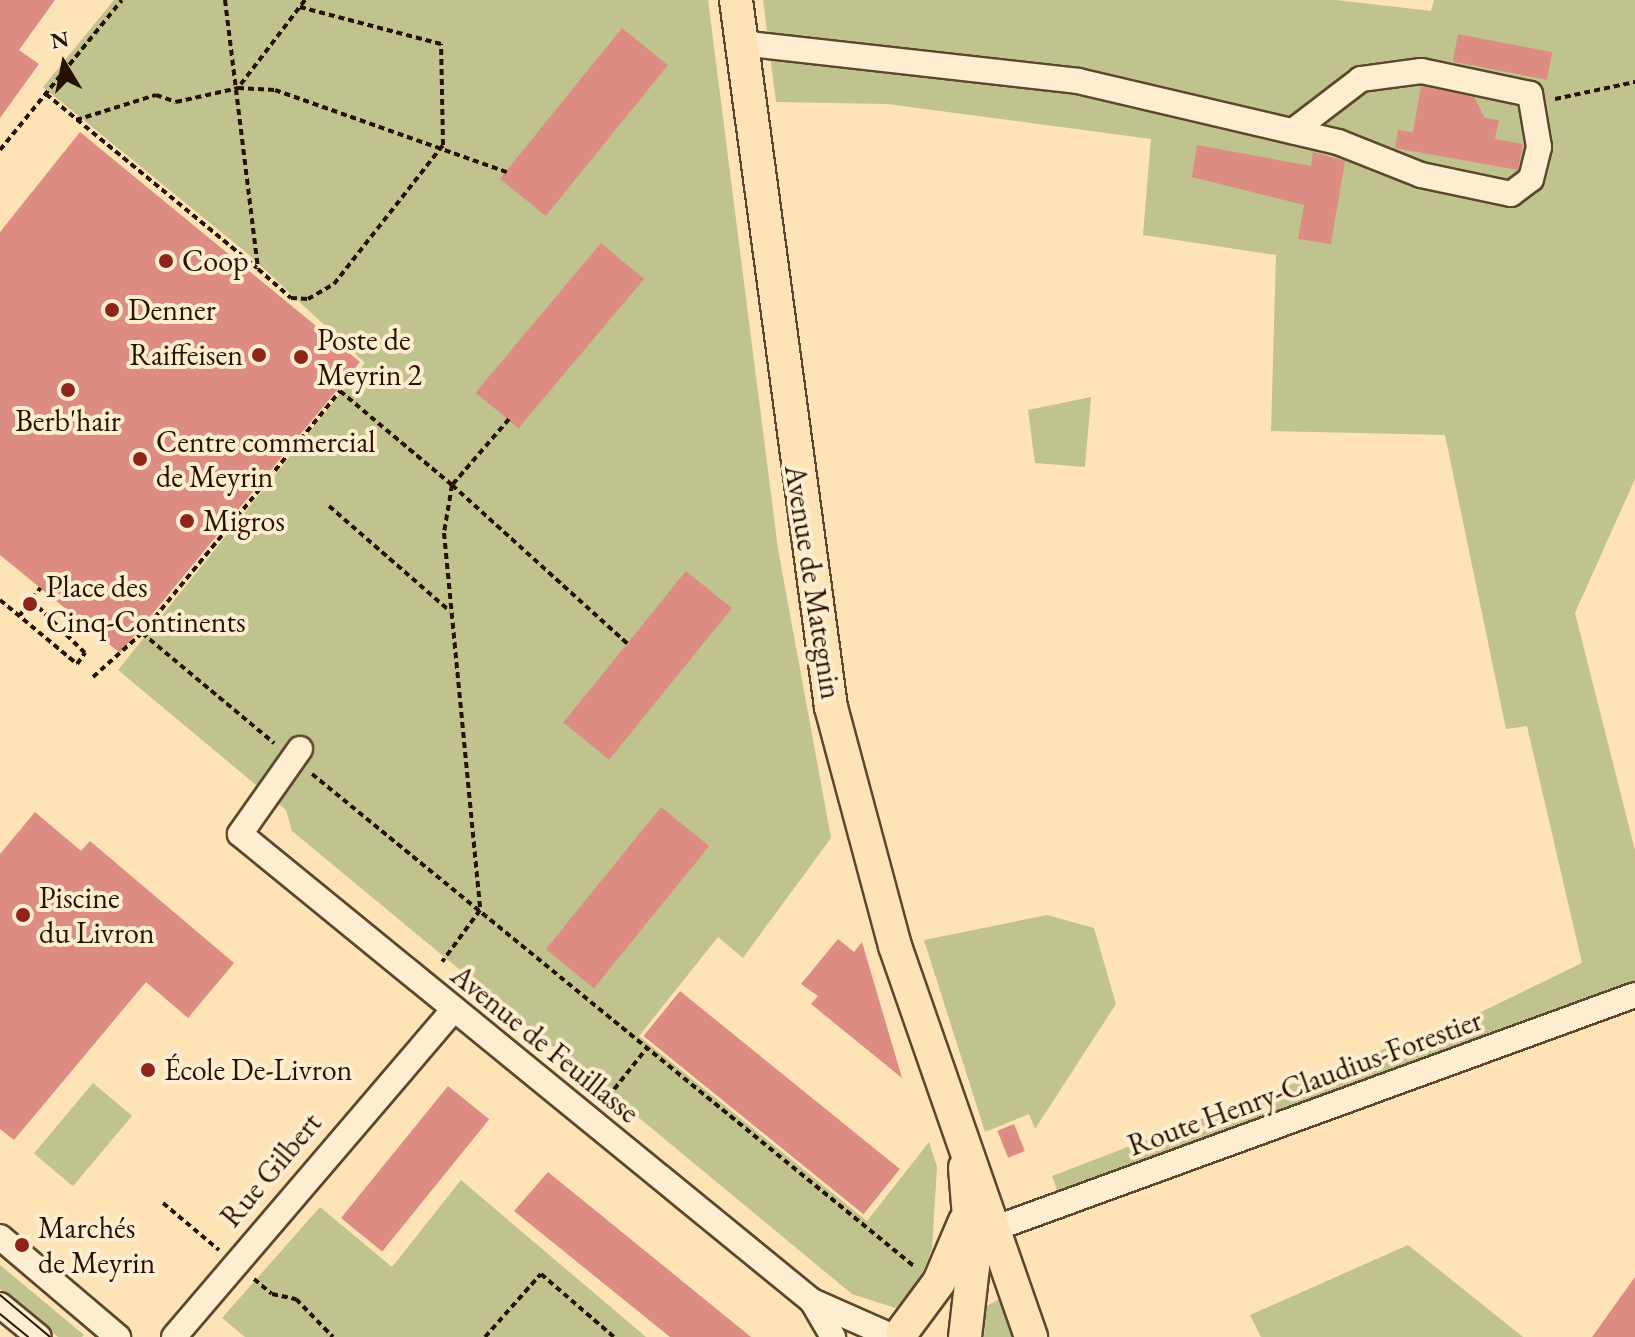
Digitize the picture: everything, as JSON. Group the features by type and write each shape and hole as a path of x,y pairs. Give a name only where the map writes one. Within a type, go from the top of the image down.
{"main road":[{"name":"Avenue de Mategnin","path":"736,0 831,707 888,924 963,1148 996,1228 1031,1337"},
{"name":"Avenue de Mategnin","path":"963,1148 973,1267 965,1337"},
{"name":"Avenue de Mategnin","path":"904,1336 939,1282 968,1213"}],"street":[{"path":"740,43 1019,72 1293,131 1421,175 1511,194 1524,189 1537,161 1530,94 1437,74 1385,74 1347,86 1293,131"},
{"name":"Avenue de Feuillasse","path":"300,749 240,834 452,1011 812,1301 904,1336"},
{"name":"Route Henry-Claudius-Forestier","path":"996,1228 1634,997"},
{"name":"Rue Gilbert","path":"174,1337 452,1011"},
{"path":"0,1237 118,1337"},
{"name":"Avenue de Feuillasse","path":"812,1301 833,1337"},
{"path":"0,1305 39,1337"}],"path":[{"path":"0,150 122,0"},
{"path":"225,0 258,269"},
{"path":"238,88 305,0"},
{"path":"46,94 291,298 322,293 443,145 441,44 300,7"},
{"path":"1531,105 1635,82"},
{"path":"76,120 156,95 176,102 238,88 275,90 443,145 507,172"},
{"path":"142,633 340,391 452,485 628,644"},
{"path":"442,962 480,910 444,533 452,485 509,419"},
{"path":"329,506 451,613"},
{"path":"20,615 40,588"},
{"path":"0,600 77,664 85,653 31,600"},
{"path":"480,910 927,1276"},
{"path":"608,1097 647,1048"},
{"path":"163,1203 219,1250"},
{"path":"485,1337 541,1274 614,1337"},
{"path":"250,1276 272,1294 296,1299 333,1337"}],"green space":[{"path":"114,0 708,0 778,549 831,838 743,958 718,937 639,1036 867,1221 929,1142 937,1167 932,1249 912,1297 895,1308 852,1294 292,831 286,810 118,670 365,363 248,254 43,87"},
{"path":"763,0 1336,0 1431,11 1434,0 1635,0 1635,479 1575,613 1635,850 1635,981 1058,1193 1052,1176 1483,1011 1582,963 1527,726 1506,729 1445,435 1271,431 1276,255 1143,235 1151,139 887,104 776,102"},
{"path":"1091,397 1085,467 1035,463 1028,410"},
{"path":"1047,915 1094,928 1116,1004 1035,1129 1029,1114 985,1132 924,940"},
{"path":"93,1083 132,1116 73,1186 34,1153"},
{"path":"461,1180 646,1337 245,1337 222,1318 320,1207 392,1267"},
{"path":"1408,1245 1523,1337 1261,1337 1250,1315"},
{"path":"0,1265 84,1335 58,1337 0,1289"},
{"path":"1002,1298 1015,1337 984,1337 986,1306"}],"building":[{"path":"0,0 55,0 19,50 39,64 0,118"},
{"path":"622,28 668,65 546,216 500,179"},
{"path":"1458,34 1552,52 1547,80 1453,61"},
{"path":"1421,86 1474,97 1485,118 1499,120 1495,139 1523,144 1518,170 1395,148 1398,130 1413,132"},
{"name":"Centre commercial de Meyrin","path":"80,132 360,362 120,653 0,555 0,232"},
{"path":"1197,145 1311,166 1313,152 1345,161 1331,244 1298,239 1304,205 1192,177"},
{"path":"601,243 644,279 519,428 476,392"},
{"path":"686,571 732,608 609,760 563,723"},
{"path":"661,807 709,846 594,988 546,949"},
{"path":"35,812 81,851 90,841 234,963 188,1018 146,982 14,1140 0,1129 0,854"},
{"path":"838,939 854,952 862,942 902,1078 811,1004 818,996 801,984"},
{"path":"680,991 900,1169 863,1214 643,1036"},
{"path":"448,1086 489,1119 382,1251 341,1218"},
{"path":"1014,1124 1025,1151 1008,1158 997,1131"},
{"path":"548,1172 751,1337 670,1337 514,1211"},
{"path":"1635,1277 1635,1337 1592,1337"}],"tram line":[{"path":"0,1295 50,1337"},
{"path":"0,1314 28,1337"}],"place":[{"name":"Coop","path":"166,261"},
{"name":"Denner","path":"112,310"},
{"name":"Raiffeisen","path":"259,355"},
{"name":"Poste de Meyrin 2","path":"301,357"},
{"name":"Berb'hair","path":"68,390"},
{"name":"Centre commercial de Meyrin","path":"140,459"},
{"name":"Migros","path":"187,521"},
{"name":"Place des Cinq-Continents","path":"30,604"},
{"name":"Piscine du Livron","path":"23,915"},
{"name":"École De-Livron","path":"148,1070"},
{"name":"Marchés de Meyrin","path":"22,1245"}]}
